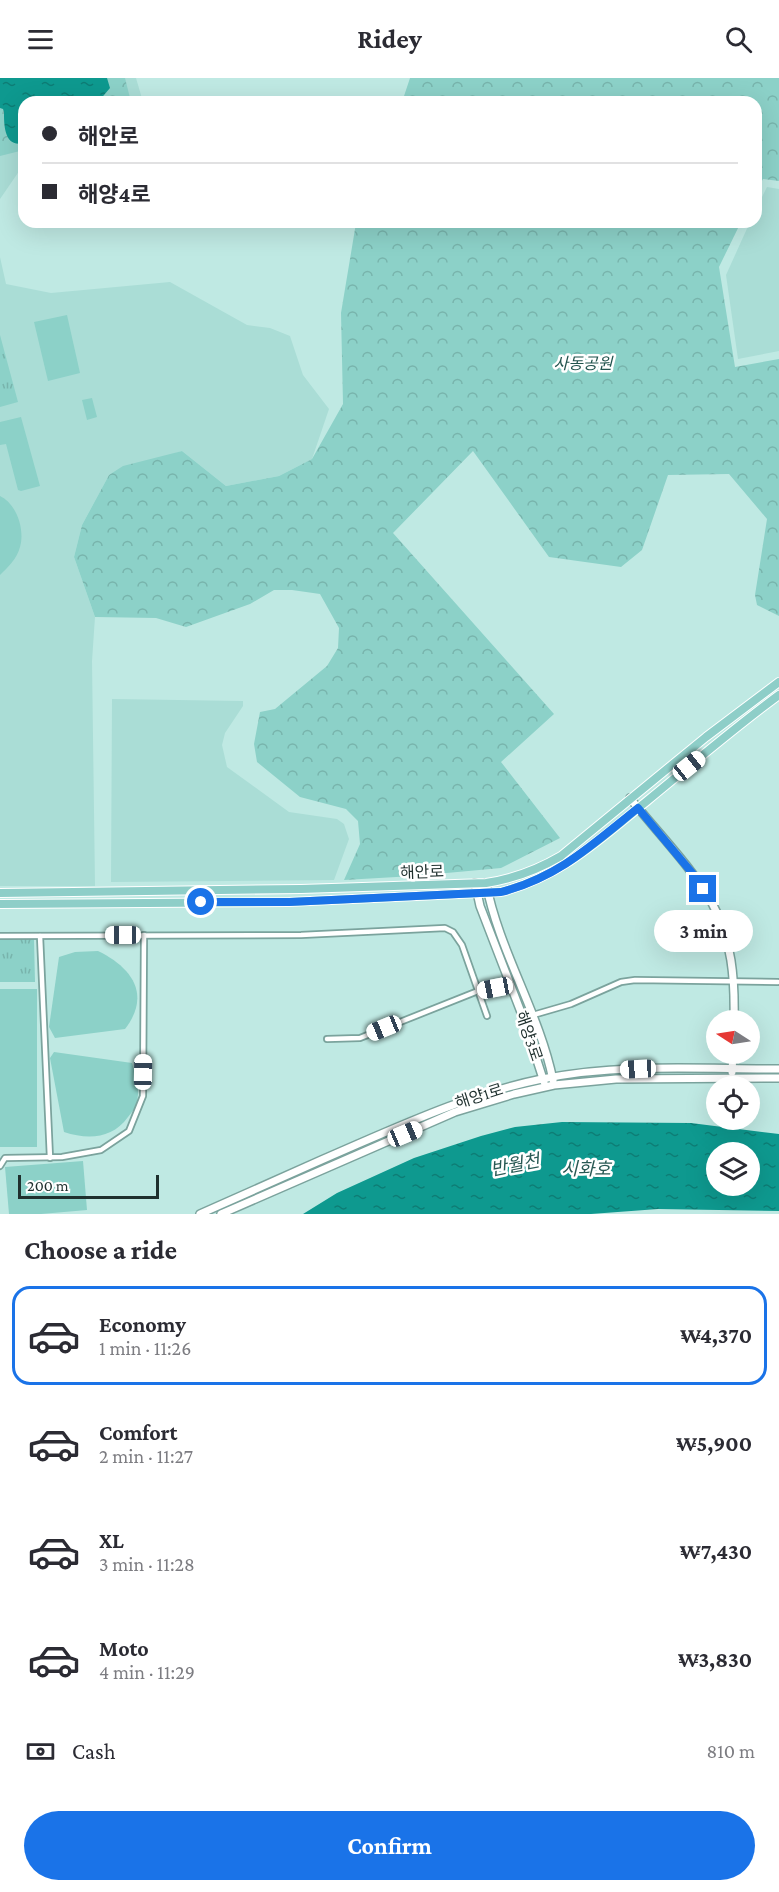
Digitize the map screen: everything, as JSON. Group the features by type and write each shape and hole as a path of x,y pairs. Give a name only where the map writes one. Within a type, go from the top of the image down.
{"main road":[{"name":"해안로","path":"0,893 301,889 486,883 504,880 526,873 561,856 630,798 779,682"},
{"name":"해안로","path":"0,904 289,902 488,894 525,886 559,869 581,854 740,724 779,695"}],"street":[{"path":"630,798 693,874 713,904 728,942 734,982 734,1010"},
{"name":"해양3로","path":"475,883 543,1078 550,1086"},
{"name":"해양3로","path":"486,883 492,912 533,1015 552,1077 550,1086"},
{"path":"0,936 302,935 445,928 453,932 462,945 487,1016"},
{"path":"0,1166 5,1158 50,1158 101,1150 129,1131 143,1096 144,935"},
{"path":"40,936 50,1158"},
{"path":"533,1015 571,1004 621,982 635,980 778,982"},
{"path":"327,1039 360,1038 478,991 511,985"},
{"path":"732,1064 732,1073"},
{"name":"해양1로","path":"200,1214 428,1113 483,1093 543,1078 638,1069 732,1073 779,1078"},
{"name":"해양1로","path":"221,1214 455,1112 503,1097 550,1086 616,1079 779,1070"}],"shaded area":[{"path":"0,78 136,78 141,96 18,96 18,173 0,199"},
{"path":"767,187 779,189 779,351 738,359 726,275 747,228 762,228 762,197"},
{"path":"0,257 6,284 51,293 170,282 247,325 270,328 290,336 303,375 329,409 312,459 279,476 226,486 182,451 109,475 82,525 74,557 95,617 92,661 95,886 0,886"},
{"path":"112,699 243,701 243,706 225,733 222,745 227,767 289,812 337,819 344,824 349,839 334,880 111,882"}],"green space":[{"path":"0,78 125,78 130,96 18,96 18,152 0,156"},
{"path":"410,78 779,78 779,181 763,179 762,181 762,96 404,96"},
{"name":"사동공원","path":"355,228 738,228 719,267 735,367 779,359 779,616 757,605 755,595 767,519 729,474 668,475 642,550 621,567 549,557 473,451 393,533 554,714 501,762 560,838 501,868 344,880 360,844 358,821 346,809 300,797 257,762 254,744 260,712 275,709 327,666 338,648 339,628 320,594 274,590 250,604 186,627 156,618 95,617 74,557 82,525 109,475 123,466 182,451 226,486 279,476 312,459 343,404 341,313"},
{"path":"67,315 80,373 48,381 34,322"},
{"path":"0,335 18,402 0,407"},
{"path":"92,398 97,417 87,420 82,400"},
{"path":"21,417 40,486 21,491 18,490 6,444 0,445 0,422"},
{"path":"0,496 15,511 20,526 21,540 17,555 0,575"},
{"path":"0,939 34,939 35,982 0,982"},
{"path":"98,951 120,965 134,983 137,1004 133,1016 125,1029 55,1038 49,1027 59,957 75,952"},
{"path":"0,989 37,989 37,1147 0,1147"},
{"path":"54,1052 132,1063 138,1094 134,1110 122,1124 115,1130 99,1136 73,1135 64,1132 50,1058"},
{"path":"83,1161 87,1210 9,1214 5,1167"}],"water":[{"path":"0,78 107,78 110,88 103,96 18,96 18,144 12,142 6,134 4,112 0,108"},
{"name":"시화호","path":"562,1122 691,1123 706,1125 706,1130 747,1130 779,1134 779,1211 658,1209 591,1214 303,1214 337,1193 414,1158 515,1127"}],"route":[{"path":"201,902 289,902 501,892 525,886 559,869 638,808 703,889"}],"water label":[{"name":"반월천","path":"515,1165"}]}
